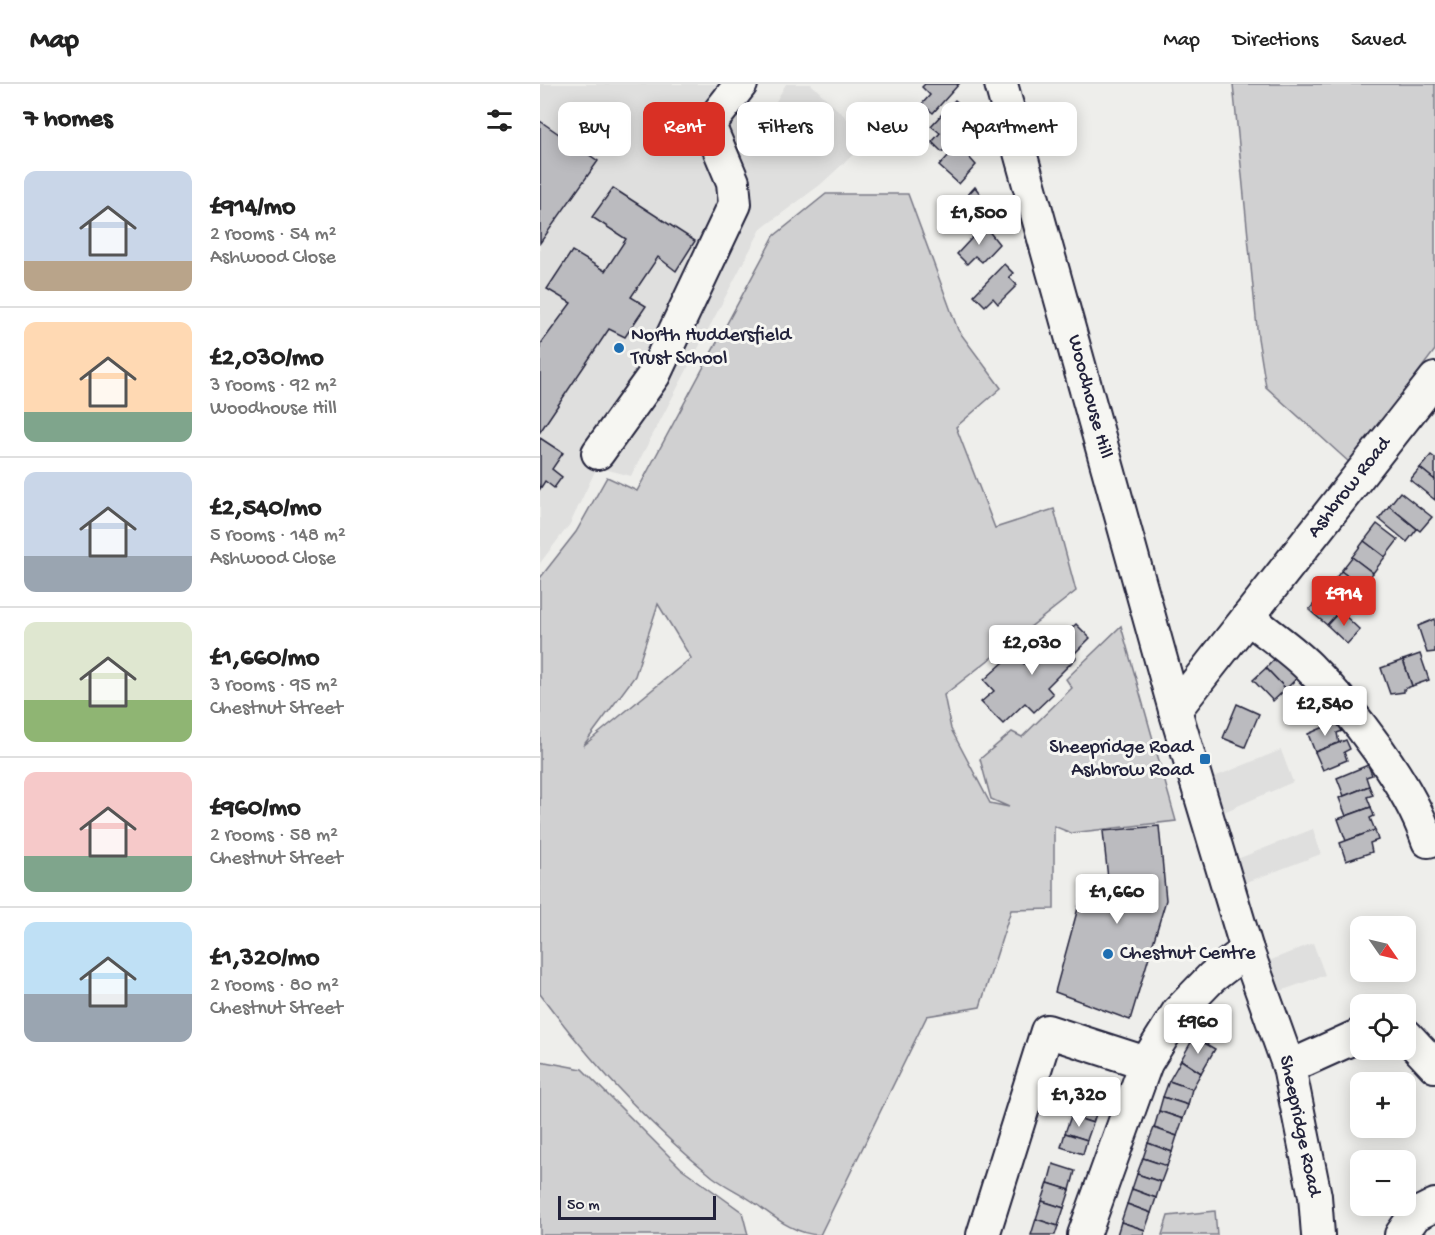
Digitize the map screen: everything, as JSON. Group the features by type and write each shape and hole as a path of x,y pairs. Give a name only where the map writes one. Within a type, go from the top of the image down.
{"street":[{"name":"Woodhouse Hill","path":"1001,84 1176,710"},
{"path":"598,453 654,375 735,204 734,182 709,125 738,87"},
{"name":"Ashbrow Road","path":"1176,710 1435,379"},
{"path":"1248,618 1308,666 1368,736 1420,818 1428,841 1435,839"},
{"name":"Sheepridge Road","path":"1176,710 1247,950 1289,1067 1315,1196 1318,1235"},
{"path":"1084,1235 1146,1063 1178,1012 1212,977 1247,950"},
{"path":"982,1235 1047,1030 1146,1063"},
{"path":"1289,1067 1350,1040"},
{"path":"1416,1051 1431,1075"},
{"path":"1401,1235 1415,1215 1435,1205"}],"shaded area":[{"name":"North Huddersfield Trust School","path":"540,84 725,84 750,102 737,102 737,156 834,156 834,106 846,118 846,156 852,156 820,185 761,229 631,476 597,467 570,524 540,563"},
{"name":"North Huddersfield Trust School","path":"786,84 811,84 830,102 776,102"},
{"path":"1233,84 1435,84 1435,350 1350,463 1266,387 1258,338"},
{"path":"826,194 908,194 958,330 1001,388 956,427 995,528 1054,509 1076,591 944,695 951,729 990,803 1009,807 991,799 980,759 1012,732 1022,737 1072,688 1066,679 1121,626 1176,821 1071,833 1054,826 1054,909 1011,910 980,1007 927,1016 820,1235 792,1228 718,1180 689,1157 620,1091 540,994 540,578 576,532 607,477 637,491 774,236","holes":["658,604 691,658 583,746 635,676"]},
{"path":"1281,750 1293,782 1219,814 1207,780"},
{"path":"1313,829 1321,854 1239,885 1232,861"},
{"path":"1313,943 1325,975 1275,993 1264,963"},
{"path":"540,1061 582,1069 681,1168 742,1212 748,1235 540,1235"},
{"path":"1215,1211 1217,1235 1162,1235 1168,1216"}],"building":[{"path":"925,84 959,84 933,113 929,110 929,102 924,102 930,95 922,87"},
{"path":"941,115 941,151 932,142 940,133 931,126"},
{"path":"540,121 558,133 558,156 591,156 598,161 540,243"},
{"path":"948,156 968,156 976,165 959,184 939,166"},
{"path":"975,187 990,207 969,229 962,223 955,231 944,221"},
{"path":"613,188 695,241 676,271 658,257 631,297 646,306 625,337 609,329 540,432 540,345 571,303 547,289 572,251 605,271 626,239 592,217"},
{"path":"984,225 999,244 982,262 975,256 967,264 957,254"},
{"path":"1004,264 1013,273 1009,277 1017,285 998,304 993,298 985,306 974,295"},
{"path":"540,438 563,453 552,469 562,477 554,488 545,481 540,489"},
{"path":"1431,455 1435,458 1435,480 1420,468"},
{"path":"1420,468 1435,480 1435,500 1410,480"},
{"path":"1400,492 1432,517 1420,531 1389,506"},
{"path":"1389,506 1417,529 1407,542 1379,519"},
{"path":"1377,524 1398,540 1385,557 1364,541"},
{"path":"1364,541 1385,557 1373,573 1352,557"},
{"path":"1352,557 1373,573 1362,587 1341,571"},
{"path":"1341,571 1362,587 1353,599 1332,583"},
{"path":"1328,587 1347,602 1327,625 1309,610"},
{"path":"1340,611 1360,630 1347,644 1327,625"},
{"path":"1435,619 1435,652 1427,653 1418,626"},
{"path":"1076,624 1090,638 1073,655 1076,658 1047,687 1053,694 1034,712 1025,703 1003,724 981,702 994,691 984,680 1014,653 1024,664 1055,634 1060,639"},
{"path":"1282,651 1303,672 1286,689 1266,668"},
{"path":"1420,654 1429,680 1412,686 1403,660"},
{"path":"1403,660 1412,686 1404,689 1404,692 1390,694 1381,668"},
{"path":"1266,668 1286,689 1273,701 1253,680"},
{"path":"1237,704 1259,714 1245,747 1223,738"},
{"path":"1338,721 1342,731 1337,733 1339,743 1315,752 1308,734"},
{"path":"1346,740 1350,749 1344,752 1347,760 1323,770 1315,752"},
{"path":"1368,765 1372,775 1366,777 1369,786 1344,796 1337,778"},
{"path":"1369,786 1373,795 1367,797 1371,807 1346,816 1339,798"},
{"path":"1371,807 1374,816 1370,818 1375,830 1346,841 1338,819"},
{"name":"Chestnut Centre","path":"1159,826 1166,900 1130,1020 1055,992 1081,897 1110,898 1103,831"},
{"path":"1375,830 1378,840 1370,843 1372,852 1346,861 1340,843"},
{"path":"1194,1037 1215,1049 1201,1073 1181,1060"},
{"path":"1181,1060 1201,1073 1192,1089 1169,1081"},
{"path":"1083,1080 1105,1087 1099,1105 1077,1098"},
{"path":"1169,1081 1192,1089 1188,1105 1163,1097"},
{"path":"1163,1097 1188,1105 1183,1119 1159,1111"},
{"path":"1077,1098 1099,1105 1093,1123 1071,1116"},
{"path":"1159,1111 1183,1119 1177,1136 1154,1128"},
{"path":"1071,1116 1093,1123 1087,1140 1065,1133"},
{"path":"1154,1128 1177,1136 1172,1152 1148,1143"},
{"path":"1065,1133 1087,1140 1083,1154 1061,1147"},
{"path":"1148,1143 1172,1152 1167,1166 1143,1158"},
{"path":"1143,1158 1167,1166 1161,1182 1137,1174"},
{"path":"1053,1164 1075,1171 1070,1190 1048,1183"},
{"path":"1137,1174 1161,1182 1156,1198 1132,1189"},
{"path":"1048,1183 1070,1190 1064,1208 1042,1201"},
{"path":"1132,1189 1156,1198 1151,1213 1127,1204"},
{"path":"1042,1201 1064,1208 1058,1226 1036,1219"},
{"path":"1127,1204 1151,1213 1145,1230 1121,1222"},
{"path":"1036,1219 1058,1226 1055,1235 1031,1235"},
{"path":"1121,1222 1145,1230 1143,1235 1117,1235"}],"place":[{"name":"North Huddersfield Trust School","path":"619,348"},
{"name":"Sheepridge Road Ashbrow Road","path":"1205,759"},
{"name":"Chestnut Centre","path":"1108,954"}]}
